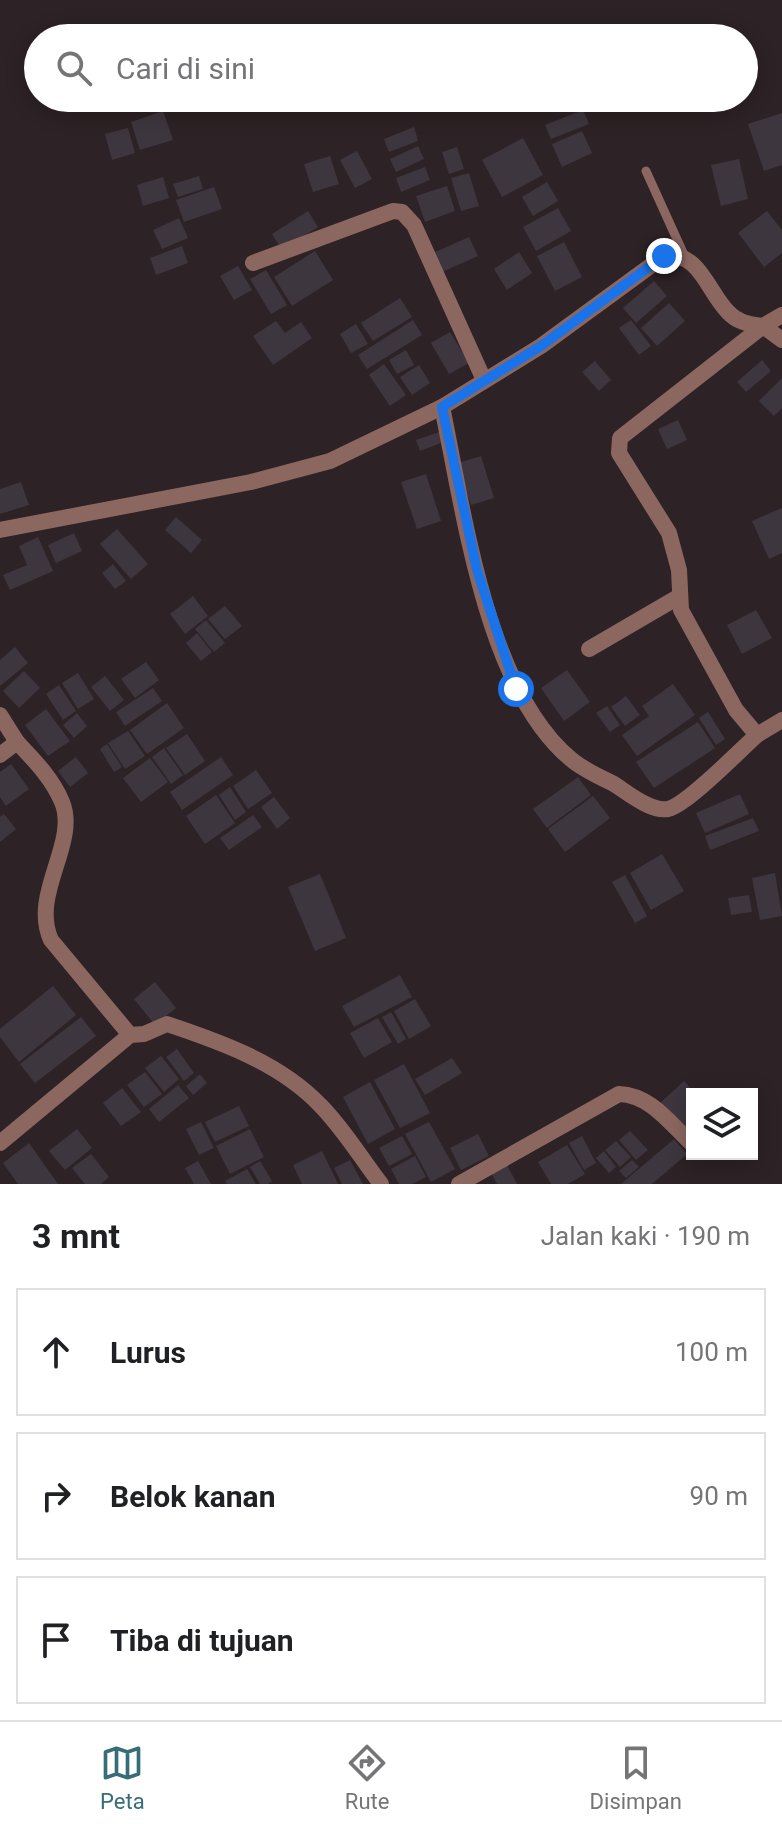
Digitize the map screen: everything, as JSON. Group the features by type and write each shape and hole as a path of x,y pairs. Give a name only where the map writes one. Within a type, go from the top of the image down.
{"street":[{"path":"253,263 393,211 402,212 414,225 484,380"},
{"path":"0,530 296,473 330,461 442,407 541,346 664,256 685,257 697,267 728,313 742,323 763,326 782,340"},
{"path":"757,735 736,710 681,610 679,570 669,533 619,453 618,444 620,438 763,326 782,315"},
{"path":"442,407 477,570 516,689 540,727 572,760 653,807 669,809 687,797 757,735 782,720"},
{"path":"589,649 680,596"},
{"path":"0,715 17,742 45,772 63,804 65,826 43,924 59,951 130,1035"},
{"path":"0,755 17,742"},
{"path":"0,1143 130,1035 144,1034 167,1024 215,1040 271,1067 322,1107 381,1184"},
{"path":"459,1184 619,1094 633,1095 651,1104 686,1138"}],"lane":[{"path":"646,171 685,257"}],"building":[{"path":"163,112 173,140 140,150 131,122"},
{"path":"578,112 584,112 589,124 551,139 545,125"},
{"path":"782,113 782,165 764,171 748,124"},
{"path":"414,127 418,141 389,152 384,139"},
{"path":"128,128 135,153 112,160 105,134"},
{"path":"582,131 592,153 562,167 552,144"},
{"path":"523,138 543,175 502,197 482,160"},
{"path":"418,146 424,159 396,172 390,159"},
{"path":"457,147 464,169 449,174 442,152"},
{"path":"357,151 372,179 355,188 340,160"},
{"path":"330,156 339,184 313,192 304,164"},
{"path":"739,159 748,199 721,206 711,165"},
{"path":"425,167 430,180 401,192 396,178"},
{"path":"469,173 479,206 461,211 451,178"},
{"path":"199,176 203,189 178,197 173,184"},
{"path":"163,177 169,198 143,206 137,185"},
{"path":"547,182 558,201 533,216 522,197"},
{"path":"447,186 455,211 425,222 416,196"},
{"path":"214,187 222,209 184,222 176,200"},
{"path":"558,208 571,231 536,251 523,227"},
{"path":"308,211 318,227 282,250 272,234"},
{"path":"767,211 782,230 782,253 764,267 738,233"},
{"path":"179,218 188,238 162,249 153,230"},
{"path":"469,237 478,256 442,272 433,253"},
{"path":"564,242 582,277 555,291 537,256"},
{"path":"182,246 188,263 156,275 150,258"},
{"path":"315,251 333,280 292,306 274,277"},
{"path":"519,252 532,273 507,290 494,269"},
{"path":"238,266 252,290 234,300 220,276"},
{"path":"266,270 287,305 271,314 250,279"},
{"path":"654,281 667,296 636,323 623,308"},
{"path":"400,298 412,317 373,341 361,323"},
{"path":"669,303 685,321 657,346 641,328"},
{"path":"413,320 422,335 367,369 358,355"},
{"path":"631,320 651,346 639,355 619,328"},
{"path":"276,321 285,333 301,322 312,338 273,365 253,336"},
{"path":"356,324 368,344 351,353 340,334"},
{"path":"450,332 469,363 449,374 431,343"},
{"path":"406,350 414,365 397,374 389,360"},
{"path":"762,360 771,371 746,392 737,382"},
{"path":"595,361 611,380 599,391 582,372"},
{"path":"384,364 406,395 390,406 369,375"},
{"path":"419,365 430,383 412,395 400,377"},
{"path":"782,378 782,408 774,416 759,401"},
{"path":"678,420 687,440 667,449 658,429"},
{"path":"442,431 446,441 420,451 416,440"},
{"path":"481,456 494,498 471,505 458,463"},
{"path":"426,474 441,521 417,529 401,482"},
{"path":"21,482 29,505 0,514 0,489"},
{"path":"782,508 782,553 769,559 752,521"},
{"path":"176,517 202,540 191,553 165,530"},
{"path":"117,529 148,564 131,579 100,544"},
{"path":"74,533 82,551 56,563 48,545"},
{"path":"38,537 53,571 10,590 3,575 27,565 19,546"},
{"path":"113,564 126,581 115,589 102,573"},
{"path":"193,596 208,616 185,634 170,614"},
{"path":"225,606 242,626 225,639 208,619"},
{"path":"756,610 772,638 742,654 727,625"},
{"path":"206,620 225,643 214,652 195,629"},
{"path":"197,633 212,652 201,661 186,643"},
{"path":"15,647 28,663 0,686 0,660"},
{"path":"146,662 159,680 135,698 121,679"},
{"path":"567,670 590,702 564,721 541,688"},
{"path":"24,671 40,688 19,708 3,691"},
{"path":"78,673 94,699 78,709 62,683"},
{"path":"105,676 124,700 110,711 91,687"},
{"path":"673,684 695,715 637,756 622,735 649,716 642,706"},
{"path":"59,685 76,711 63,720 46,694"},
{"path":"153,688 162,701 125,726 116,712"},
{"path":"626,696 640,715 625,726 611,707"},
{"path":"167,703 184,728 147,754 130,730"},
{"path":"607,706 620,725 610,732 596,713"},
{"path":"46,709 70,741 48,756 25,725"},
{"path":"708,712 725,739 716,745 699,718"},
{"path":"77,713 87,726 74,738 63,725"},
{"path":"698,722 715,748 654,788 636,762"},
{"path":"128,731 145,756 125,769 108,743"},
{"path":"187,734 205,761 185,775 166,748"},
{"path":"107,744 122,767 114,772 100,749"},
{"path":"164,748 183,775 171,784 152,757"},
{"path":"76,757 88,773 70,787 58,771"},
{"path":"221,757 233,775 182,810 170,792"},
{"path":"150,758 168,782 141,802 123,778"},
{"path":"11,764 29,789 6,806 0,797 0,772"},
{"path":"256,770 272,793 248,809 233,786"},
{"path":"578,777 591,795 547,828 533,809"},
{"path":"230,787 246,812 235,820 219,795"},
{"path":"740,794 749,814 705,833 696,813"},
{"path":"216,795 235,823 205,844 186,816"},
{"path":"593,796 610,818 565,852 548,829"},
{"path":"274,797 290,818 277,829 261,807"},
{"path":"4,814 16,829 0,842 0,817"},
{"path":"253,815 262,827 229,850 220,838"},
{"path":"753,818 759,831 710,850 705,836"},
{"path":"662,854 684,891 651,910 630,873"},
{"path":"775,873 782,916 760,920 752,878"},
{"path":"320,874 346,938 315,951 288,887"},
{"path":"625,875 647,916 635,923 612,882"},
{"path":"749,895 752,912 731,915 728,898"},
{"path":"400,975 412,997 354,1027 342,1006"},
{"path":"155,982 176,1008 155,1025 134,999"},
{"path":"53,986 76,1015 19,1062 0,1037 0,1029"},
{"path":"415,999 431,1026 409,1039 394,1011"},
{"path":"391,1012 406,1039 398,1044 382,1017"},
{"path":"81,1017 96,1036 35,1083 20,1064"},
{"path":"378,1018 392,1042 364,1058 350,1033"},
{"path":"177,1049 194,1073 184,1081 166,1057"},
{"path":"161,1056 179,1079 164,1092 145,1068"},
{"path":"452,1058 462,1073 425,1095 415,1079"},
{"path":"404,1064 430,1113 400,1128 374,1080"},
{"path":"145,1072 162,1094 144,1107 127,1085"},
{"path":"200,1074 207,1083 193,1095 186,1086"},
{"path":"684,1081 690,1088 686,1088 686,1127 682,1130 659,1104"},
{"path":"370,1082 395,1129 368,1144 343,1097"},
{"path":"178,1085 189,1098 159,1122 149,1109"},
{"path":"122,1088 141,1112 121,1126 103,1103"},
{"path":"239,1106 249,1126 215,1142 205,1122"},
{"path":"201,1122 214,1148 199,1155 186,1129"},
{"path":"429,1122 455,1169 431,1182 405,1134"},
{"path":"77,1129 92,1148 65,1170 49,1151"},
{"path":"250,1129 264,1157 230,1174 216,1146"},
{"path":"630,1131 648,1150 636,1160 619,1140"},
{"path":"478,1134 489,1156 461,1170 450,1148"},
{"path":"402,1136 412,1154 389,1166 379,1148"},
{"path":"582,1136 596,1163 584,1170 569,1143"},
{"path":"674,1139 686,1153 652,1184 621,1184"},
{"path":"616,1141 631,1157 620,1167 605,1150"},
{"path":"29,1143 58,1184 18,1184 3,1163"},
{"path":"567,1145 585,1174 568,1184 551,1184 538,1162"},
{"path":"322,1151 338,1184 302,1184 293,1165"},
{"path":"604,1151 616,1167 609,1173 596,1158"},
{"path":"91,1154 109,1177 101,1184 85,1184 72,1168"},
{"path":"415,1156 426,1177 412,1184 399,1184 391,1169"},
{"path":"350,1160 363,1184 342,1184 334,1168"},
{"path":"632,1160 639,1167 626,1178 619,1171"},
{"path":"198,1161 211,1184 194,1184 185,1168"},
{"path":"260,1161 272,1181 268,1184 260,1184 250,1167"},
{"path":"507,1165 517,1184 497,1184 491,1173"},
{"path":"247,1169 256,1184 227,1184 225,1181"}],"route":[{"path":"516,689 477,570 442,407 541,346 664,256"}]}
